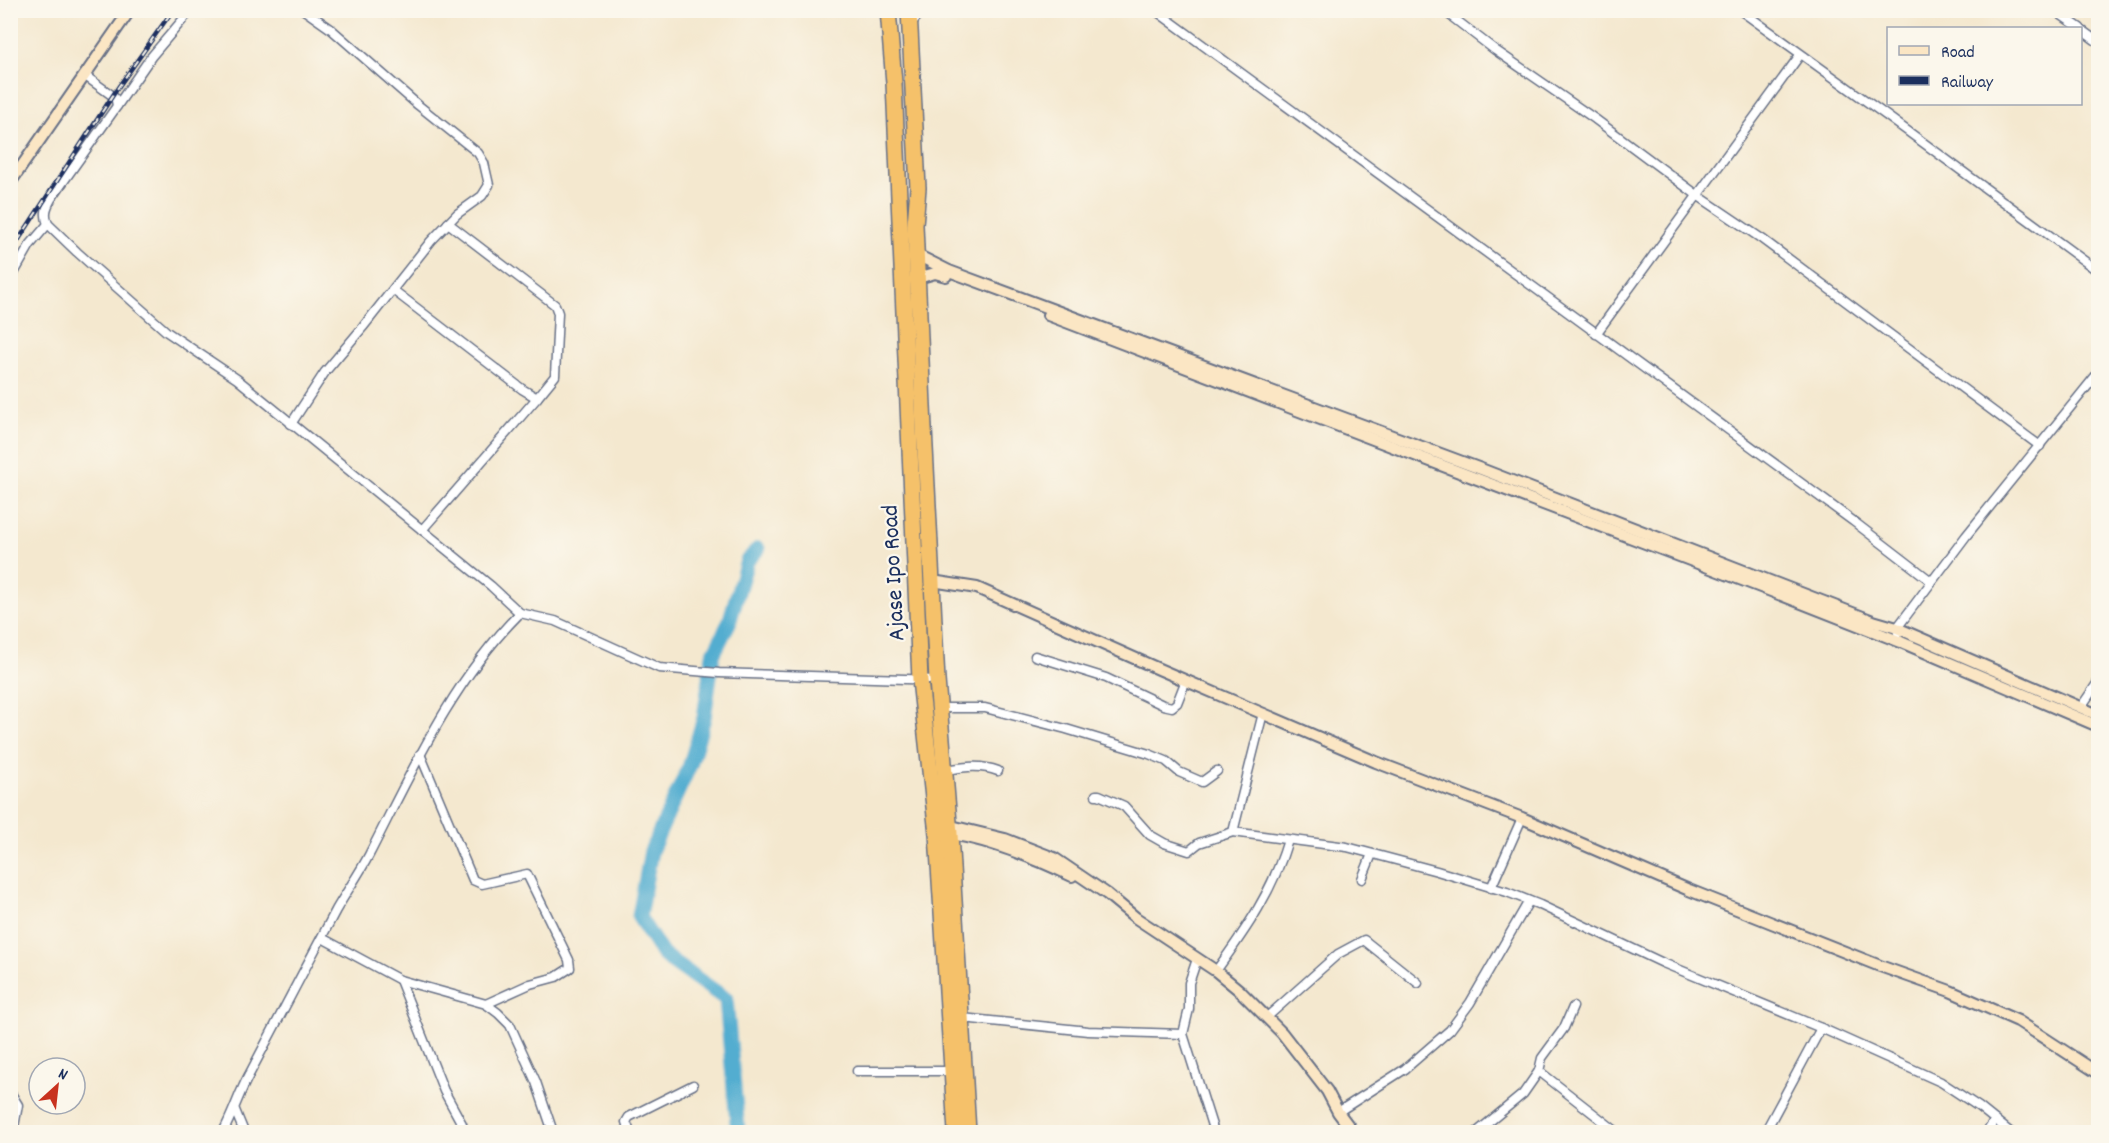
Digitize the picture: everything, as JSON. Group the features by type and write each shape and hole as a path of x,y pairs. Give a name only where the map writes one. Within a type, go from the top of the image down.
{"highway":[{"name":"Ajase Ipo Road","path":"888,10 894,83 920,680 943,829 962,1018 968,1132"},
{"name":"Ajase Ipo Road","path":"909,18 918,188 915,225 932,581 937,680 945,770 943,829 956,1132"}],"street":[{"path":"10,183 130,10"},
{"path":"191,10 151,57 51,199 46,208 45,218 48,224 167,332 237,379 491,586 520,613 555,621 659,668 719,673 937,680"},
{"path":"291,424 325,372 431,241 457,214 486,192 489,180 478,153 418,105 331,29 304,10"},
{"path":"909,18 922,10"},
{"path":"1155,10 1931,580"},
{"path":"1443,10 1495,50 1771,246 2040,446"},
{"path":"1740,10 2098,271"},
{"path":"2054,10 2077,27"},
{"path":"2082,30 2098,42"},
{"path":"1596,334 1800,55"},
{"path":"84,75 113,96 117,100 117,106"},
{"path":"10,280 30,245 48,224"},
{"path":"422,530 555,376 558,313 555,305 448,224"},
{"path":"917,255 949,271 1474,466 1897,628 2098,715"},
{"path":"918,278 935,273 952,278 1901,642 2098,726"},
{"path":"393,290 522,389 537,398"},
{"path":"1897,628 1931,580 2098,373"},
{"path":"932,581 977,588 1376,762 1522,818 1689,890 1880,966 1950,991 2018,1021 2098,1073"},
{"path":"223,1132 235,1110 247,1078 368,857 420,754 466,679 500,633 520,613"},
{"path":"1897,628 1901,642"},
{"path":"1035,656 1106,678 1172,707 1177,703 1186,680"},
{"path":"2081,707 2098,682"},
{"path":"940,708 985,708 1066,729 1149,754 1166,761 1179,772 1202,782 1217,771"},
{"path":"1233,832 1263,712"},
{"path":"420,754 473,880 482,884 527,874 569,960 570,968 556,977 530,984 486,1004"},
{"path":"945,770 979,766 998,771"},
{"path":"1096,795 1124,806 1150,835 1178,849 1189,851 1199,843 1233,832 1347,847 1437,871 1529,901 1663,963 1821,1028 1941,1082 1979,1107 2010,1132"},
{"path":"1491,888 1522,818"},
{"path":"943,829 1027,856 1107,894 1136,918 1216,970 1282,1033 1327,1091 1350,1129 1337,1132"},
{"path":"1216,970 1252,921 1280,867 1288,840"},
{"path":"1362,879 1372,854"},
{"path":"1338,1112 1405,1069 1450,1030 1470,1003 1529,901"},
{"path":"322,938 400,980 486,1004 510,1025 536,1082 554,1132"},
{"path":"1267,1017 1338,954 1364,940 1418,983"},
{"path":"1197,959 1188,983 1189,1009 1183,1034 1214,1132"},
{"path":"400,980 435,1069 462,1124 457,1132"},
{"path":"1477,1132 1488,1130 1523,1094 1539,1071 1542,1058 1564,1028 1573,1007"},
{"path":"962,1018 1088,1030 1183,1034"},
{"path":"1765,1132 1821,1028"},
{"path":"857,1071 953,1071"},
{"path":"1539,1071 1617,1132"},
{"path":"630,1132 626,1122 629,1117 693,1085"},
{"path":"10,1092 18,1105 14,1132"},
{"path":"235,1110 244,1132"},
{"path":"1987,1132 1995,1120"}],"waterway":[{"path":"738,1132 726,999 663,955 639,917 651,851 690,765 704,718 713,655 729,623 747,561 758,549"}],"railway":[{"path":"10,253 119,86 173,10"}]}
